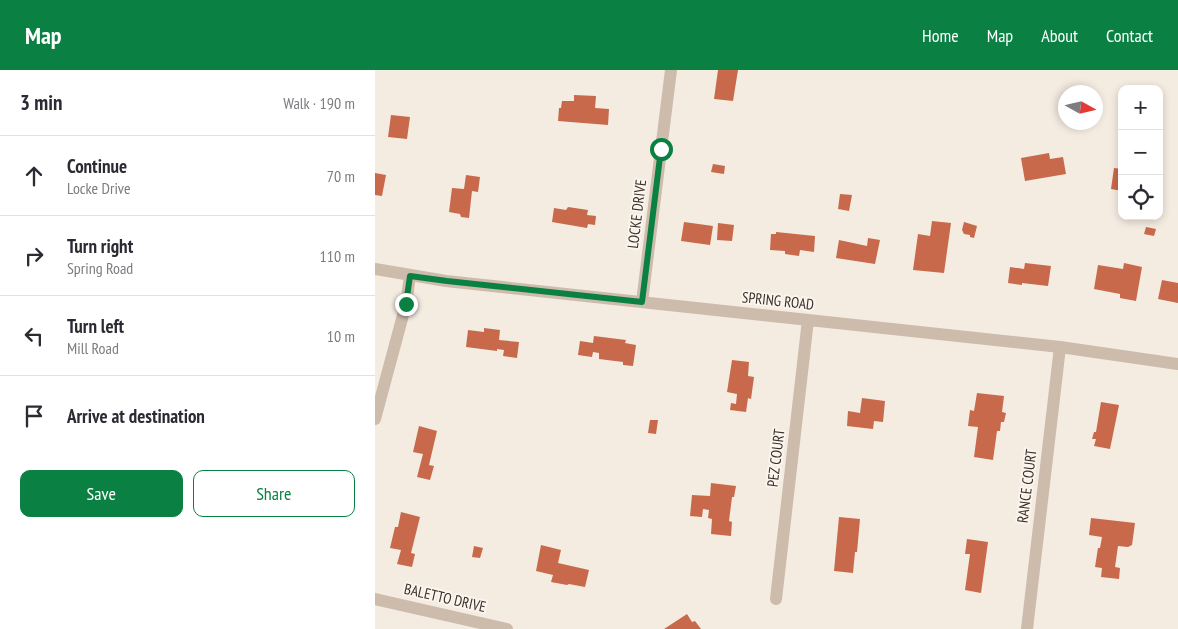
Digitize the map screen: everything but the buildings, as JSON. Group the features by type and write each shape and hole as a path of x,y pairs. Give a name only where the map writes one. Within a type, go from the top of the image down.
{"street":[{"name":"LOCKE DRIVE","path":"642,302 671,70"},
{"name":"SPRING ROAD","path":"375,269 447,281 1060,347 1178,364"},
{"path":"375,419 406,304 410,276"},
{"name":"PEZ COURT","path":"776,599 807,320"},
{"name":"RANCE COURT","path":"1027,629 1060,347"},
{"name":"BALETTO DRIVE","path":"375,599 507,629"}],"route":[{"path":"406,304 410,276 642,302 661,149"}]}
